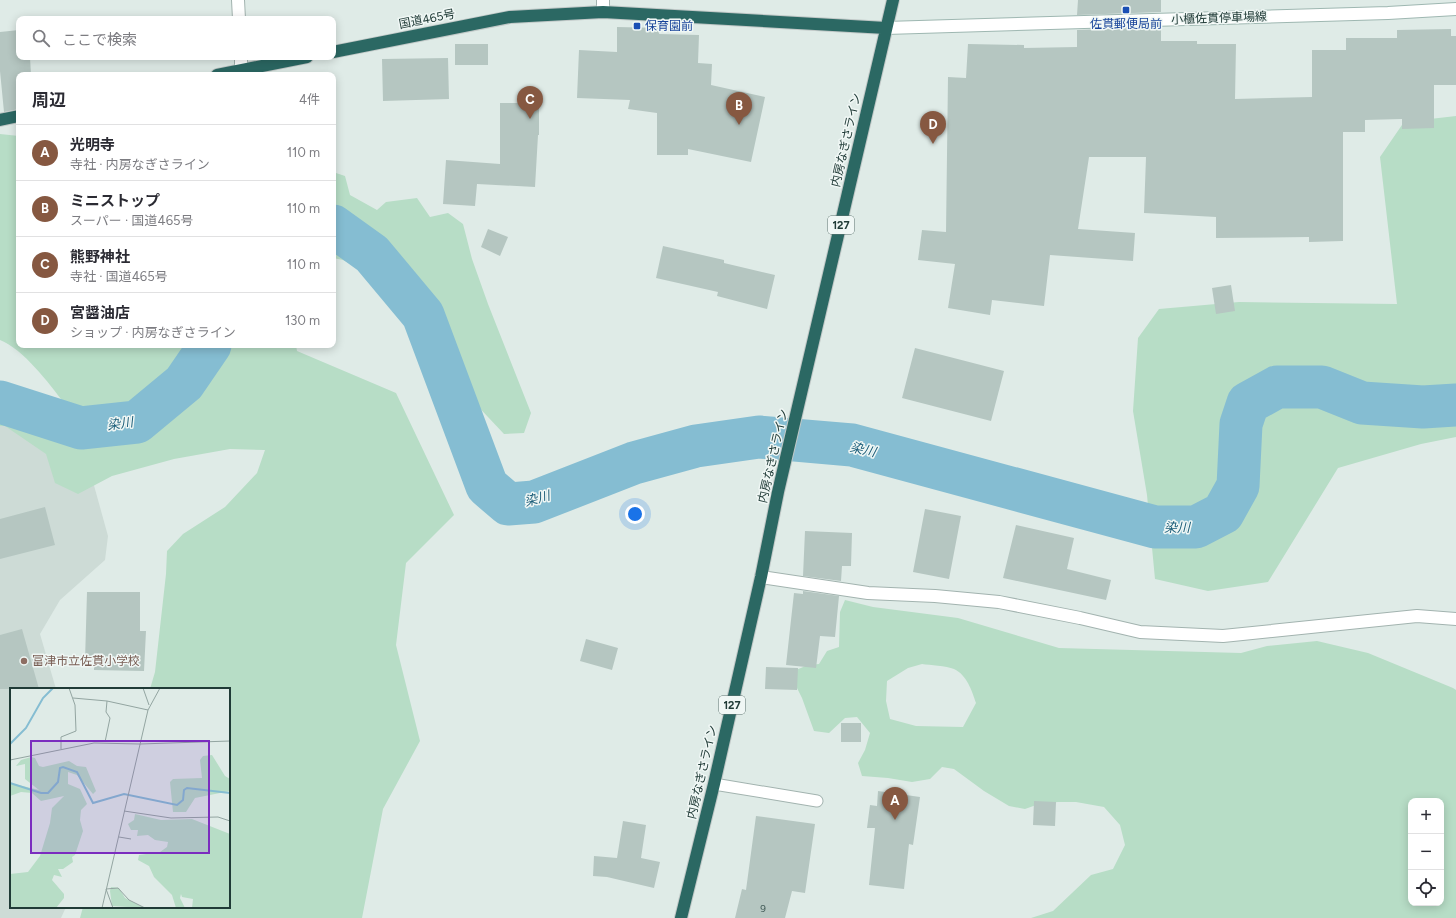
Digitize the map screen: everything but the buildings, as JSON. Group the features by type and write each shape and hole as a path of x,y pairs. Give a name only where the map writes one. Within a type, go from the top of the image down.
{"highway":[{"name":"内房なぎさライン","path":"681,918 714,784 761,577 778,492 893,0"},
{"name":"国道465号","path":"336,51 510,17 603,6 886,28"},
{"path":"231,72 292,60"},
{"path":"0,120 16,117"}],"street":[{"path":"238,0 239,16"},
{"name":"小櫃佐貫停車場線","path":"886,28 1388,13 1456,9"},
{"path":"240,60 241,70"},
{"path":"761,577 868,593 935,596 999,602 1080,618 1140,632 1223,636 1417,616 1456,619"}],"lane":[{"path":"714,784 817,801"}],"shaded area":[{"name":"富津市立佐貫小学校","path":"0,419 90,471 108,536 105,560 60,600 40,634 56,688 10,688 10,908 66,908 61,918 0,918"}],"green space":[{"path":"1456,116 1456,437 1421,444 1338,468 1268,582 1208,591 1155,579 1147,495 1133,411 1138,338 1159,309 1239,302 1397,304 1380,157 1404,122"},
{"path":"0,134 16,136 16,348 296,348 297,351 396,393 454,515 406,563 396,645 420,741 383,809 362,918 80,918 83,908 230,908 230,688 150,688 155,672 166,574 167,551 183,534 225,507 257,473 265,450 230,449 174,459 112,476 78,494 55,483 46,454 5,426 0,426 0,382 64,403 35,367 9,344 0,340"},
{"path":"336,173 345,176 350,195 377,210 386,202 417,198 430,217 448,213 463,224 472,259 488,304 531,413 524,433 504,434 472,400 440,359 413,320 377,277 343,260 336,259"},
{"path":"845,600 873,607 958,618 1059,648 1241,653 1267,646 1317,641 1368,653 1453,688 1456,690 1456,918 1031,918 1053,911 1091,875 1113,869 1125,845 1120,825 1104,807 1076,802 1039,804 1025,809 1009,806 984,791 954,769 942,767 930,779 912,782 862,776 858,763 865,750 870,733 857,717 845,718 829,733 814,731 802,698 792,678 796,670 808,665 819,664 827,651 839,647 840,612","holes":["922,664 954,669 966,679 976,703 963,727 916,726 890,719 886,701 887,681 908,668"]}],"waterway":[{"name":"染川","path":"336,228 372,254 423,315 487,486 508,504 534,502 634,463 696,446 759,437 852,445 1155,527 1196,527 1223,513 1238,486 1241,424 1248,403 1277,387 1322,387 1362,403 1423,407 1456,405"},
{"name":"染川","path":"0,402 81,428 137,422 184,383 208,348"}],"place":[{"name":"佐貫郵便局前","path":"1126,10"},
{"name":"保育園前","path":"637,26"},
{"name":"熊野神社","path":"530,119"},
{"name":"ミニストップ","path":"739,125"},
{"name":"宮醤油店","path":"933,144"},
{"name":"富津市立佐貫小学校","path":"24,661"},
{"name":"光明寺","path":"895,820"}]}
